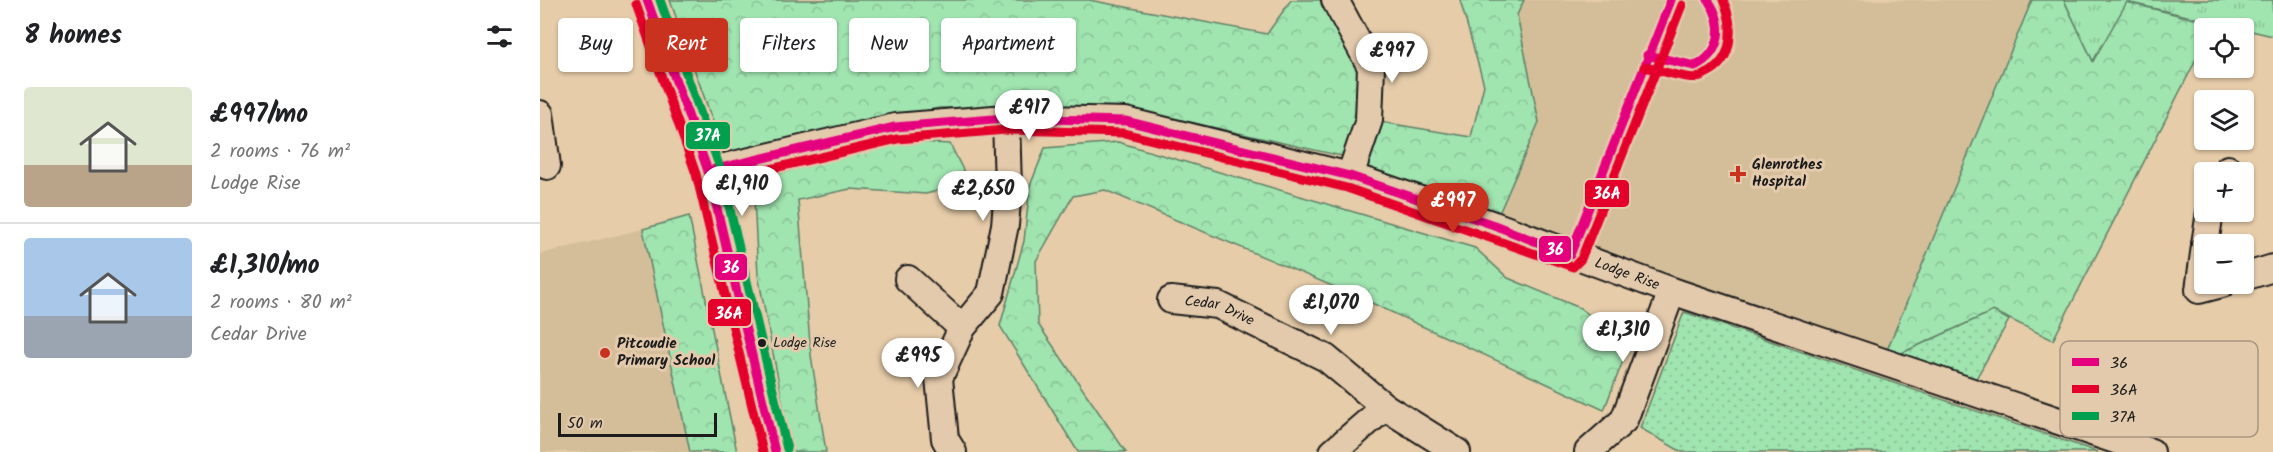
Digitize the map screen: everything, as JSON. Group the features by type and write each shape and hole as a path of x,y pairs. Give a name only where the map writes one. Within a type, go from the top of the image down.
{"street":[{"path":"647,0 708,171 775,452"},
{"path":"1335,0 1371,67 1369,120 1350,176"},
{"path":"540,114 547,165"},
{"path":"953,452 945,439 939,378 962,328 992,293 1005,225 1008,189 1006,118"},
{"name":"Lodge Rise","path":"708,171 895,127 1006,118 1126,121 1350,176 1494,225 1672,291 2060,421"},
{"path":"2254,274 2273,268"},
{"path":"908,279 962,328"},
{"path":"1590,452 1624,420 1672,291"},
{"name":"Cedar Drive","path":"1171,300 1218,305 1326,358 1385,407 1458,452"},
{"path":"1333,452 1385,407"},
{"name":"Lodge Rise","path":"2106,437 2151,452"}],"shaded area":[{"name":"Glenrothes Hospital","path":"1524,0 2032,0 1882,362 1494,225 1539,122 1517,15"},
{"name":"Pitcoudie Primary School","path":"643,229 690,452 540,452 540,254"}],"green space":[{"path":"670,0 1089,0 1267,34 1291,0 1335,0 1371,67 1369,120 1471,137 1484,85 1460,0 1524,0 1517,15 1539,122 1494,225 1350,176 1355,159 1135,110 939,108 725,156 695,72 728,72 728,18 676,18"},
{"path":"2032,0 2064,0 2093,61 2126,2 2194,19 2194,64 2053,340 1993,311 1882,362"},
{"path":"2064,0 2273,0 2273,36 2254,32 2254,18 2196,18 2127,2 2093,61"},
{"path":"898,141 950,144 969,182 926,194 850,189 798,200 811,355 826,452 792,452 758,275 754,198 774,175"},
{"path":"1118,142 1475,248 1508,278 1580,308 1629,345 1604,410 1363,299 1105,190 1073,196 1036,261 1038,324 1126,452 1078,452 1000,326 1024,241 1030,186 1045,148"},
{"path":"689,216 737,452 690,452 643,229"},
{"path":"1993,311 2009,320 1969,391 1882,362"},
{"path":"1684,312 2098,452 1682,452 1640,428"}],"transit line":[{"name":"36","path":"647,0 708,171 775,452"},
{"name":"37A","path":"660,0 720,168 787,449"},
{"name":"36","path":"708,171 895,127 1006,118 1126,121 1350,176 1494,225 1570,255 1671,0"},
{"name":"36","path":"1647,55 1695,66 1711,54 1718,37 1718,28 1717,19 1708,0"},
{"name":"36A","path":"1644,67 1694,78 1716,67 1723,59 1730,41 1729,20 1723,0"},
{"name":"36A","path":"636,4 696,174 763,452"},
{"name":"36A","path":"711,183 897,139 1006,130 1124,133 1347,188 1573,267 1581,259 1682,5"}],"place":[{"name":"Glenrothes Hospital","path":"1738,174"},
{"name":"Lodge Rise","path":"762,343"},
{"name":"Pitcoudie Primary School","path":"605,353"}]}
